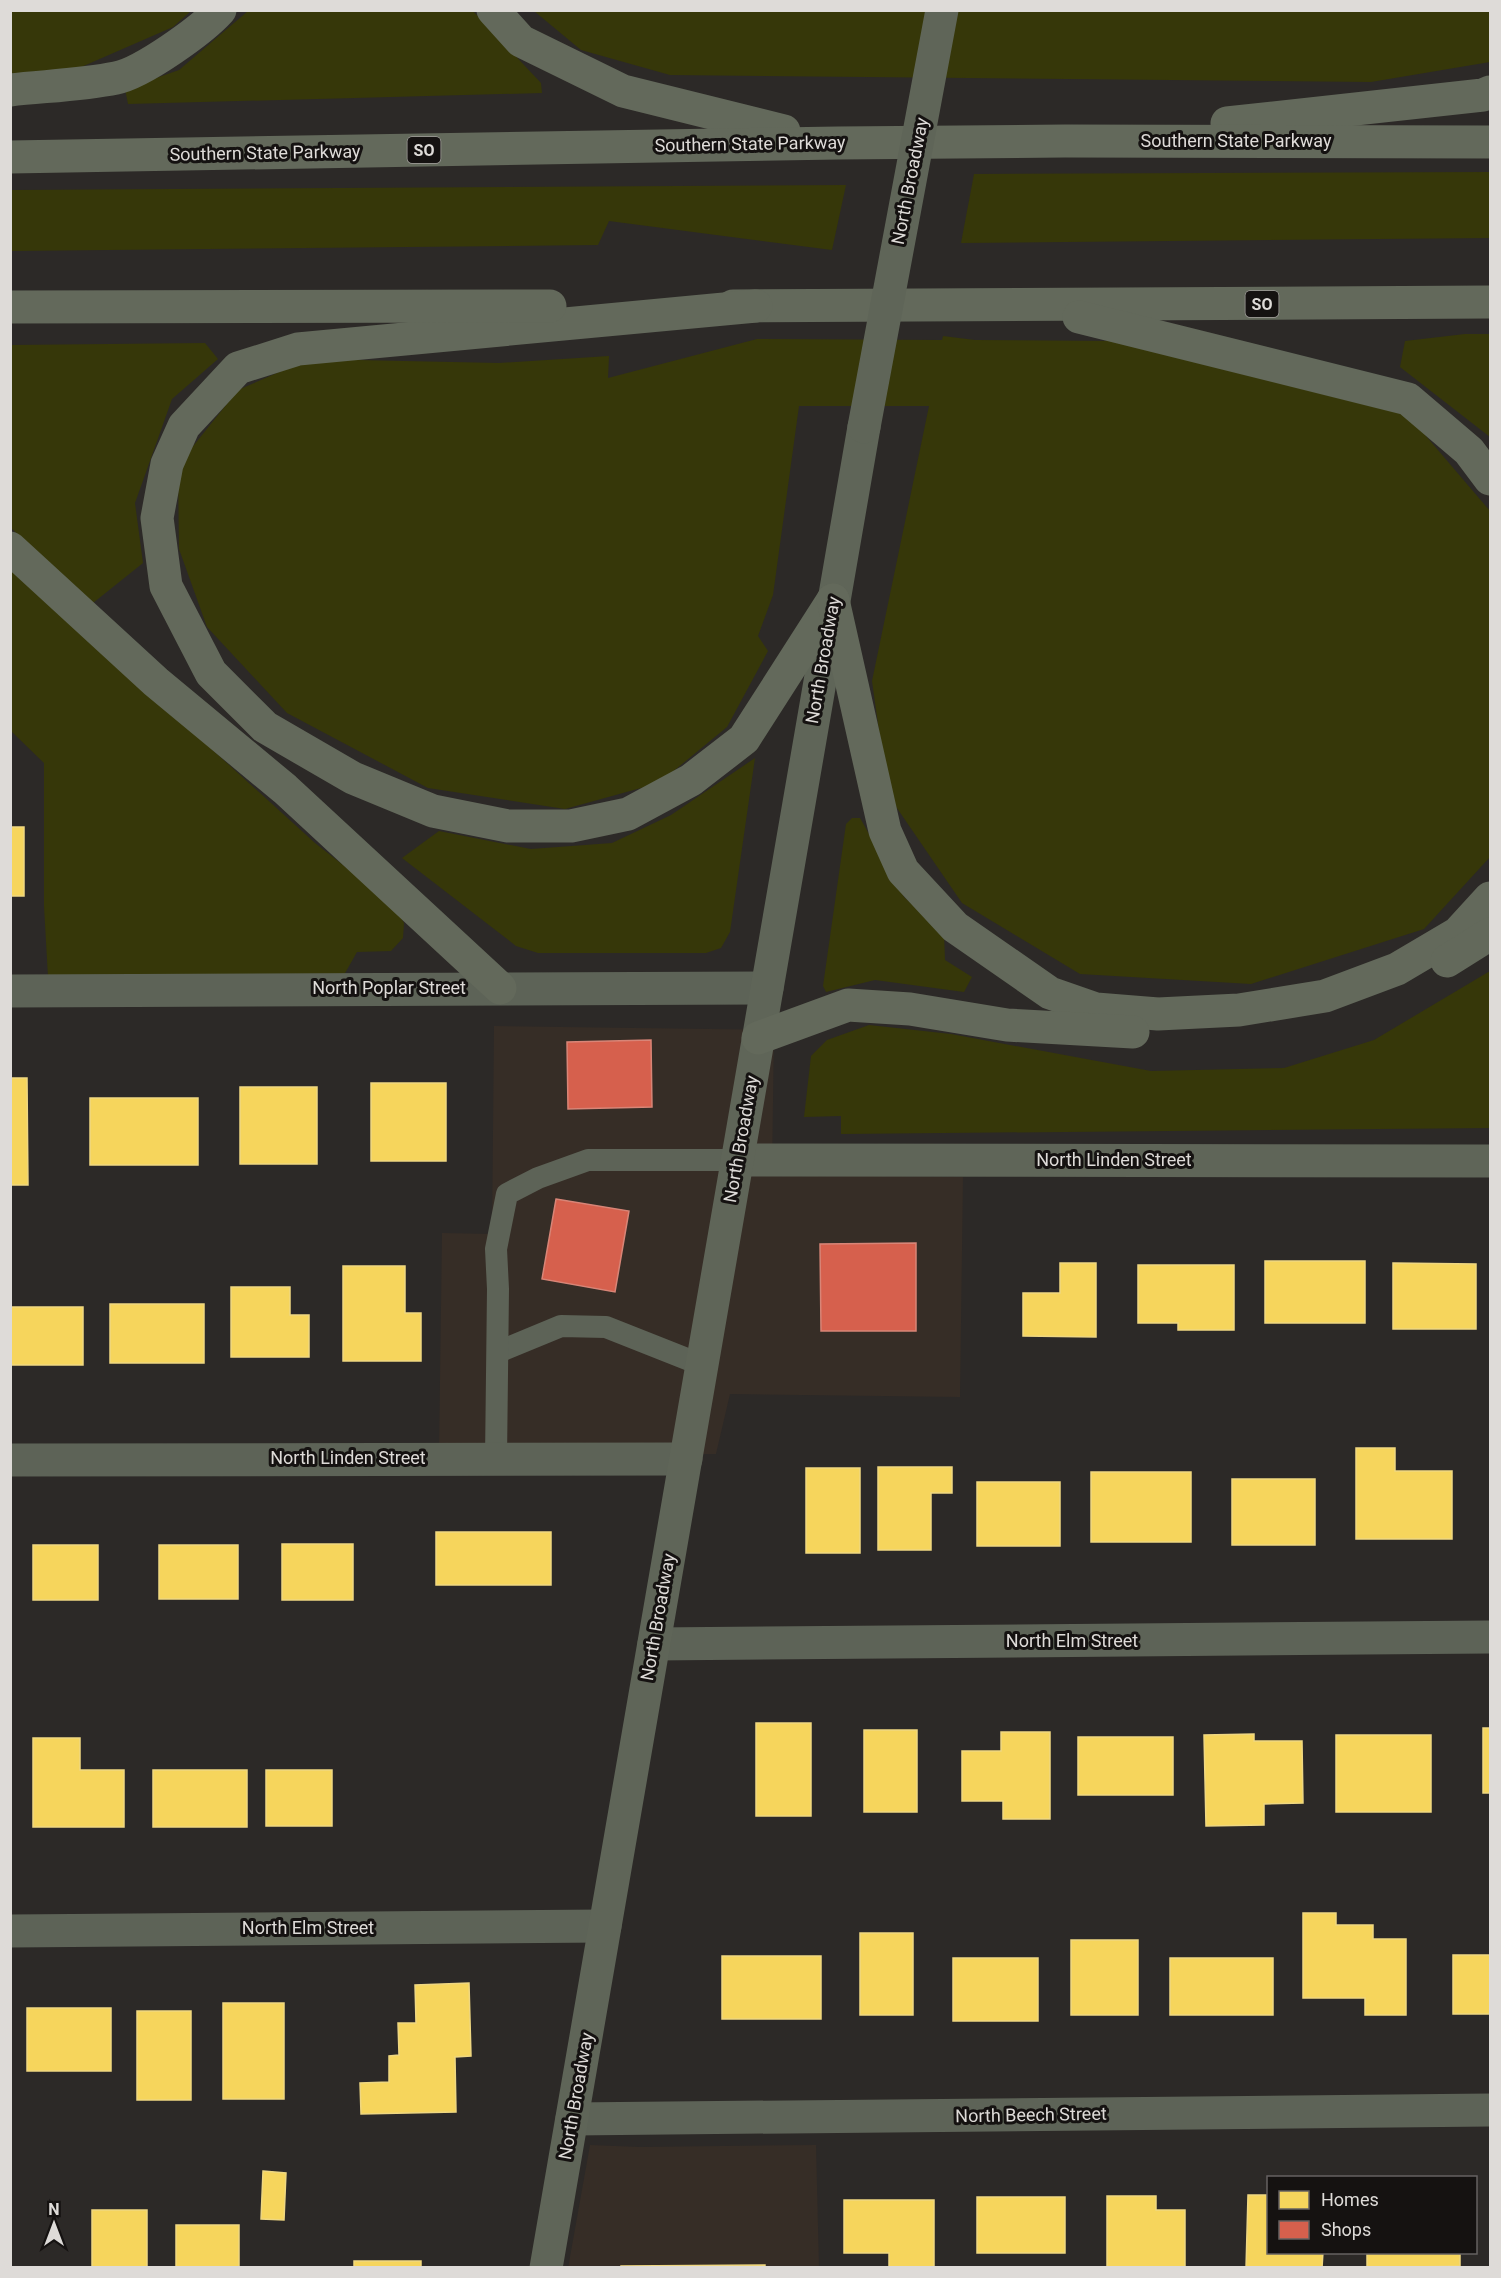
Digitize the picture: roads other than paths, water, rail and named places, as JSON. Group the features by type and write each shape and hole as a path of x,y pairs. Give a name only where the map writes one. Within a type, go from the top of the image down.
{"highway":[{"path":"10,90 119,78 156,59 209,22 220,10"},
{"path":"493,10 521,41 623,91 742,122 838,143"},
{"path":"1065,141 1472,96 1491,92"},
{"name":"Southern State Parkway","path":"10,157 838,143 1491,142"},
{"name":"SO","path":"10,308 1034,306 1491,302"},
{"path":"756,306 298,349 238,368 184,426 167,464 157,518 166,586 211,673 265,727 353,778 433,811 508,826 571,826 628,814 691,780 744,739 834,600"},
{"path":"1034,306 1408,399 1469,451 1491,479"},
{"path":"10,548 156,682 285,789 500,988"},
{"path":"834,600 885,831 903,870 955,927 1050,993 1096,1009 1158,1014 1239,1010 1325,996 1397,969 1458,933 1491,898"},
{"path":"758,1038 848,1005 910,1010 1008,1025 1086,1031 1210,1034 1278,1027 1346,1010 1413,982 1491,934"}],"main road":[{"name":"North Broadway","path":"546,2268 864,427 942,10"},
{"name":"North Linden Street","path":"737,1160 1491,1161"}],"street":[{"name":"North Poplar Street","path":"10,992 767,988"},
{"name":"North Linden Street","path":"10,1460 686,1459"},
{"name":"North Elm Street","path":"654,1644 1491,1637"},
{"name":"North Elm Street","path":"10,1931 605,1926"},
{"name":"North Beech Street","path":"572,2119 1491,2110"}],"lane":[{"path":"496,1459 498,1353 496,1249 507,1194 538,1178 588,1160 737,1160"},
{"path":"498,1353 561,1326 606,1327 702,1365"}]}
